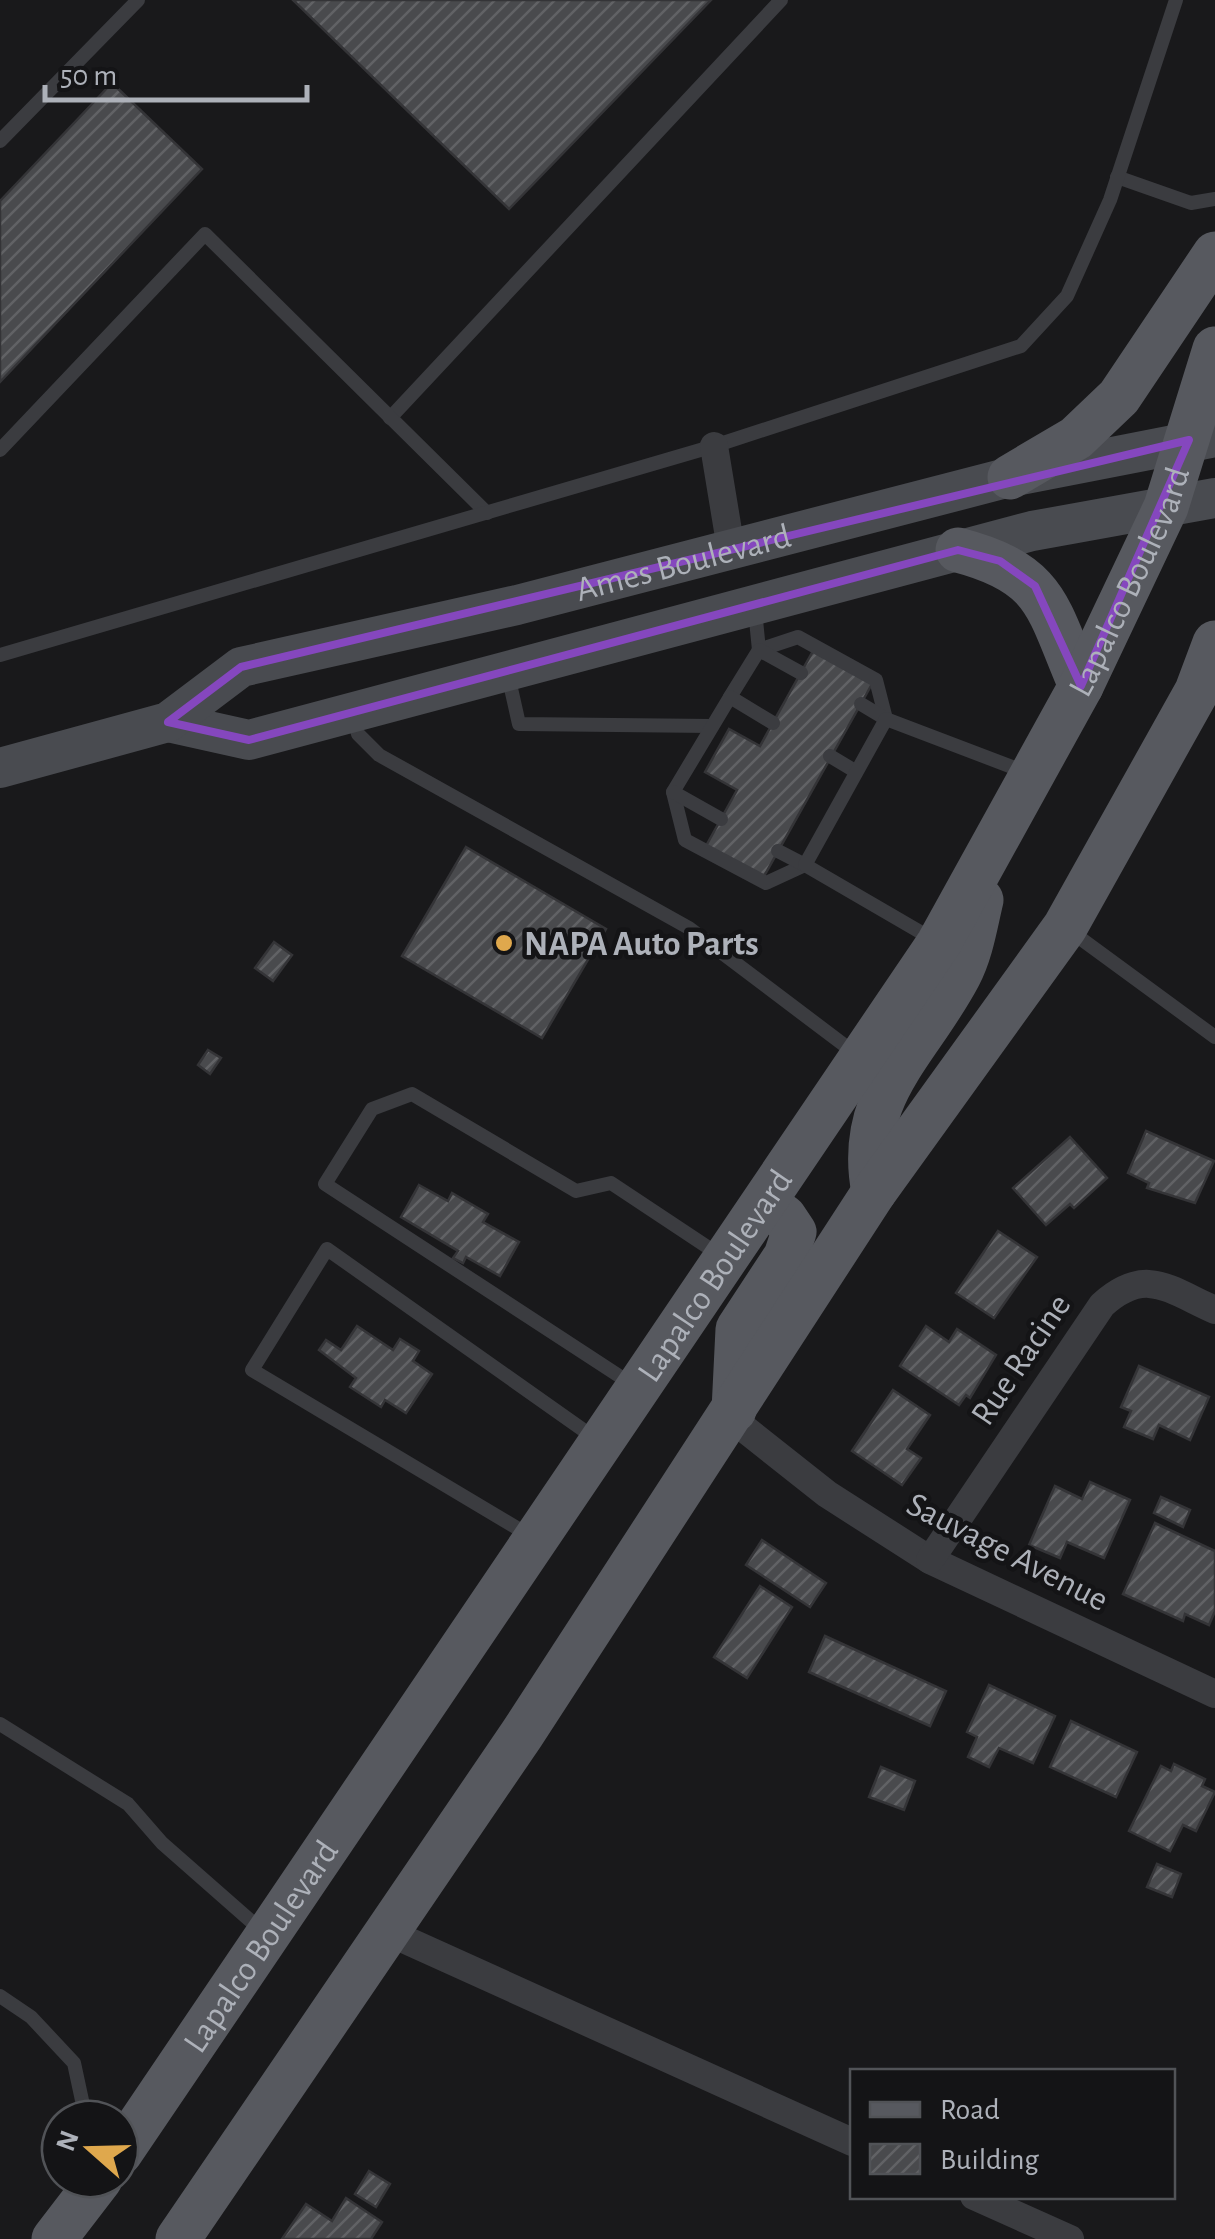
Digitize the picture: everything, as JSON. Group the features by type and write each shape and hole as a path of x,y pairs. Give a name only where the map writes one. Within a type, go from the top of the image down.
{"main road":[{"path":"1010,477 1076,438 1119,397 1215,254"},
{"name":"Lapalco Boulevard","path":"140,2123 269,1938 504,1582 938,943 1081,686 1202,439 1215,349"},
{"path":"958,550 1000,561 1035,586 1081,686"},
{"path":"178,2239 576,1652 874,1192 1065,927 1209,684 1215,643"},
{"path":"874,1192 868,1161 875,1110 960,974 994,845"},
{"path":"732,1415 738,1330 786,1256 794,1232 784,1216 765,1202"},
{"path":"54,2239 85,2199"}],"street":[{"name":"Ames Boulevard","path":"0,768 168,722 242,668 517,605 1010,477 1202,439"},
{"path":"714,446 732,549"},
{"name":"Ames Boulevard","path":"168,722 249,740 1032,531 1215,498"},
{"name":"Rue Racine","path":"930,1560 1113,1295 1124,1285 1150,1282 1215,1310"},
{"name":"Sauvage Avenue","path":"732,1415 828,1494 930,1560 1215,1694"},
{"path":"388,1932 850,2141"},
{"path":"981,2199 1070,2239"}],"lane":[{"path":"0,142 138,0"},
{"path":"390,418 781,0"},
{"path":"0,655 714,446 1020,346 1067,296 1118,177 1176,0"},
{"path":"1118,177 1191,203 1215,199"},
{"path":"0,450 205,234 487,513"},
{"path":"754,604 759,650 672,792 685,840 766,883 804,865 886,719 876,680 813,645 798,637 759,650"},
{"path":"759,650 801,673"},
{"path":"507,669 518,724 712,726"},
{"path":"730,697 773,723"},
{"path":"860,704 886,719 1033,776"},
{"path":"352,710 358,734 379,755 689,928 861,1058"},
{"path":"830,756 855,771"},
{"path":"672,792 721,819"},
{"path":"778,852 938,943"},
{"path":"1065,927 1215,1038"},
{"path":"638,1388 325,1184 372,1108 412,1094 576,1191 611,1182 726,1259"},
{"path":"534,1538 252,1370 327,1249 600,1442"},
{"path":"0,1724 128,1804 162,1843 269,1938"},
{"path":"0,1996 30,2018 74,2062 82,2099"}],"highlighted area":[{"path":"1189,440 1081,686 1035,586 1000,561 958,550 249,740 168,722 241,667"}],"building":[{"path":"293,0 711,0 509,209"},
{"path":"112,83 202,169 0,382 0,201"},
{"path":"813,651 872,684 763,878 706,846 737,790 705,772 729,729 760,746"},
{"name":"NAPA Auto Parts","path":"466,847 606,929 542,1038 402,956"},
{"path":"274,942 292,955 273,981 255,968"},
{"path":"208,1050 221,1058 210,1074 198,1065"},
{"path":"1146,1131 1214,1161 1195,1203 1147,1188 1149,1183 1128,1173"},
{"path":"1070,1137 1107,1178 1074,1208 1070,1204 1046,1225 1013,1188"},
{"path":"419,1185 448,1201 452,1193 488,1214 483,1222 519,1242 500,1276 466,1257 463,1263 453,1258 458,1251 401,1217"},
{"path":"998,1231 1037,1257 994,1318 956,1293"},
{"path":"357,1326 393,1350 400,1339 419,1351 413,1361 432,1374 406,1413 385,1400 381,1407 350,1387 356,1378 319,1350 326,1340 341,1350"},
{"path":"926,1326 949,1342 957,1329 996,1355 970,1398 966,1395 959,1405 900,1366"},
{"path":"1139,1366 1209,1397 1190,1440 1159,1425 1153,1439 1124,1427 1131,1411 1121,1407"},
{"path":"893,1390 930,1415 907,1449 921,1458 902,1485 852,1451"},
{"path":"1090,1482 1130,1500 1104,1558 1067,1542 1060,1558 1029,1545 1055,1486 1082,1499"},
{"path":"1161,1497 1190,1510 1183,1527 1154,1513"},
{"path":"1155,1523 1215,1551 1215,1611 1209,1625 1185,1614 1183,1621 1123,1594"},
{"path":"762,1540 826,1583 810,1607 746,1565"},
{"path":"760,1586 792,1607 747,1678 714,1657"},
{"path":"825,1636 946,1691 930,1726 809,1672"},
{"path":"989,1685 1055,1716 1033,1763 999,1748 989,1767 968,1757 977,1737 967,1732"},
{"path":"1071,1721 1137,1752 1116,1797 1050,1767"},
{"path":"1174,1764 1205,1779 1202,1786 1215,1792 1196,1831 1183,1825 1170,1851 1129,1831 1161,1766 1171,1771"},
{"path":"881,1767 915,1781 904,1810 869,1797"},
{"path":"1157,1864 1181,1874 1172,1897 1147,1887"},
{"path":"369,2171 390,2184 376,2207 355,2194"},
{"path":"346,2198 382,2222 371,2239 282,2239 306,2204 332,2221"}],"place":[{"name":"NAPA Auto Parts","path":"504,943"}]}
